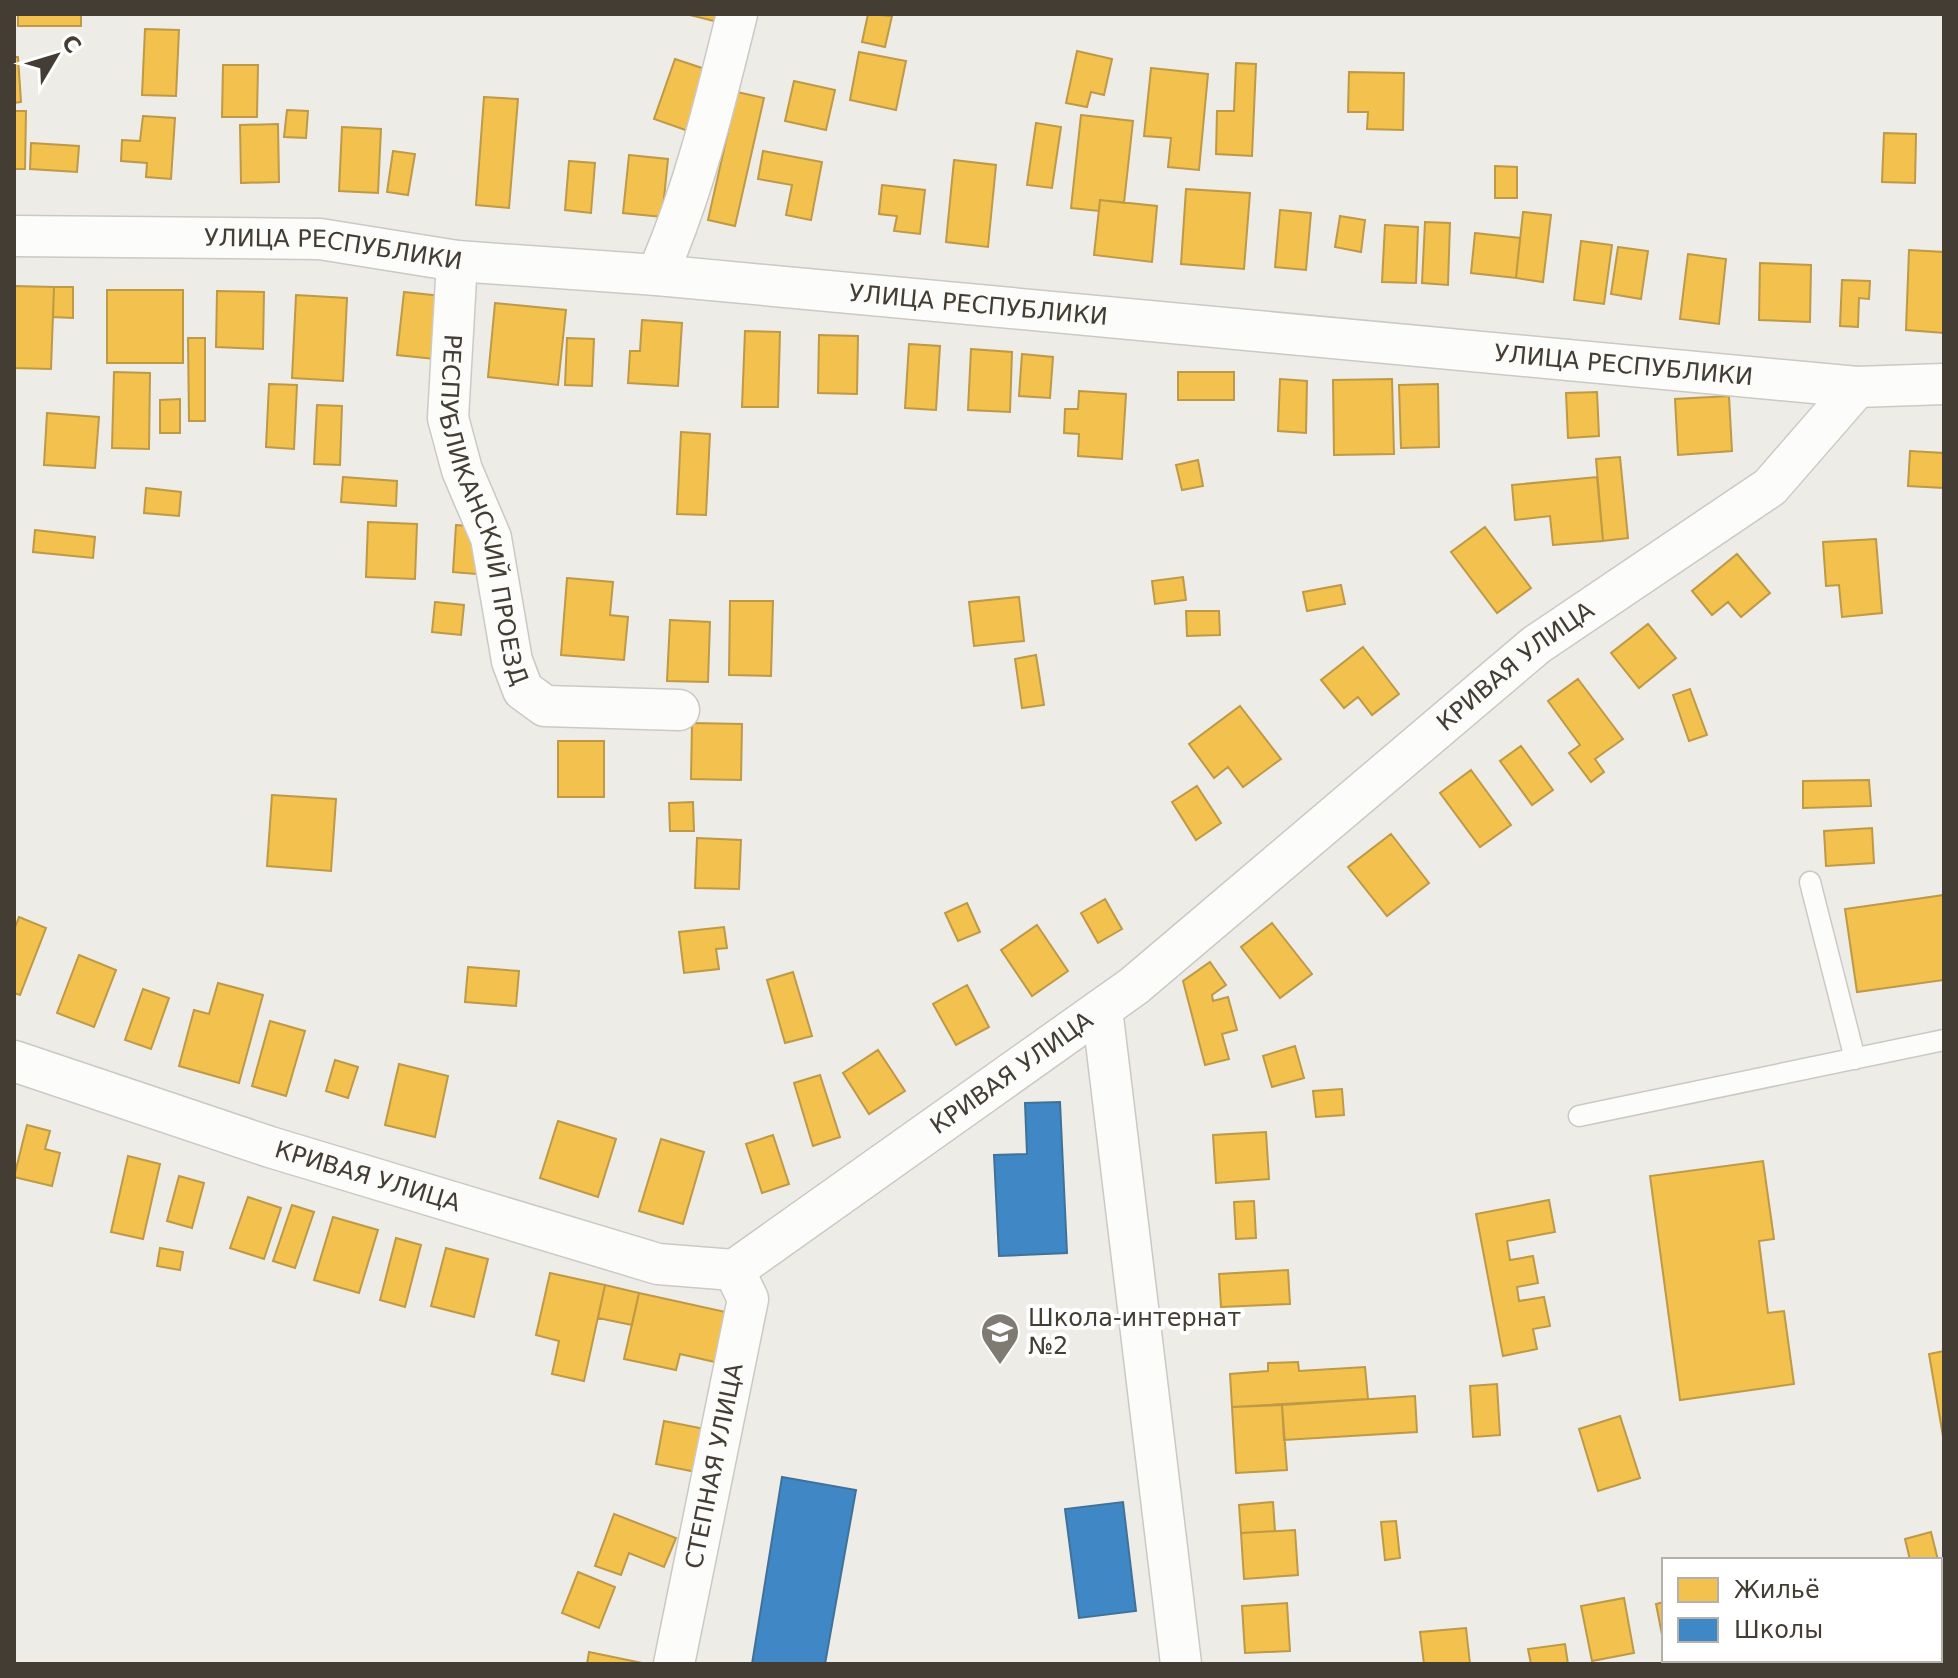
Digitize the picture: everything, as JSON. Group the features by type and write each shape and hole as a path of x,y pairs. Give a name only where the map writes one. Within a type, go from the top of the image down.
{"street":[{"path":"657,275 679,226 709,128 737,14"},
{"name":"УЛИЦА РЕСПУБЛИКИ","path":"14,236 320,239 457,261 657,275 1857,387 1944,384"},
{"name":"РЕСПУБЛИКАНСКИЙ ПРОЕЗД","path":"457,261 448,418 462,470 491,538 512,661 523,690 545,706 679,710"},
{"name":"КРИВАЯ УЛИЦА","path":"14,1061 270,1147 658,1264 734,1270 1146,976 1536,645 1770,487 1857,387"},
{"path":"1102,1009 1181,1664"},
{"name":"СТЕПНАЯ УЛИЦА","path":"674,1664 748,1299 734,1270"}],"lane":[{"path":"1810,882 1855,1059"},
{"path":"1579,1116 1944,1040"}],"building: Жильё":[{"path":"18,14 81,14 81,26 18,26"},
{"path":"686,14 720,14 718,22"},
{"path":"868,14 892,16 885,47 862,42"},
{"path":"145,29 179,30 176,96 142,95"},
{"path":"1077,51 1112,59 1104,95 1091,92 1087,107 1066,103"},
{"path":"859,52 906,61 896,110 850,100"},
{"path":"14,57 18,57 21,102 14,103"},
{"path":"675,59 711,71 691,132 654,119"},
{"path":"1236,63 1256,64 1252,156 1216,154 1217,111 1234,111"},
{"path":"223,65 258,65 257,117 222,117"},
{"path":"1151,68 1208,74 1199,170 1168,167 1171,138 1144,136"},
{"path":"1349,72 1404,73 1403,130 1367,129 1368,112 1348,112"},
{"path":"794,81 835,90 826,130 785,121"},
{"path":"737,92 764,98 735,226 708,220"},
{"path":"484,97 518,99 509,208 476,205"},
{"path":"287,110 308,111 306,138 284,137"},
{"path":"14,111 26,111 25,169 14,169"},
{"path":"1081,115 1133,121 1124,203 1100,200 1099,211 1071,208"},
{"path":"143,116 175,118 171,179 146,177 147,163 121,161 122,140 140,141"},
{"path":"1036,123 1061,127 1052,188 1027,185"},
{"path":"278,124 279,182 241,183 240,125"},
{"path":"342,127 381,129 378,193 339,191"},
{"path":"1884,133 1916,134 1915,183 1882,182"},
{"path":"31,143 79,146 77,172 30,169"},
{"path":"393,151 415,154 408,195 387,192"},
{"path":"763,151 822,162 811,220 786,215 792,185 758,179"},
{"path":"629,155 668,159 662,217 623,213"},
{"path":"954,160 996,165 988,247 946,242"},
{"path":"569,161 595,163 591,213 565,210"},
{"path":"1495,166 1517,167 1517,198 1495,198"},
{"path":"882,185 925,190 920,234 894,231 897,216 879,214"},
{"path":"1186,189 1250,193 1244,269 1181,264"},
{"path":"1100,200 1157,206 1152,262 1094,255"},
{"path":"1280,210 1311,213 1306,270 1275,267"},
{"path":"1523,212 1551,215 1543,282 1516,278"},
{"path":"1340,216 1365,220 1361,252 1335,247"},
{"path":"1425,222 1450,223 1448,285 1422,283"},
{"path":"1385,225 1418,227 1416,283 1382,282"},
{"path":"1475,233 1520,238 1516,278 1471,273"},
{"path":"1581,241 1612,245 1604,304 1574,300"},
{"path":"1618,247 1648,251 1641,299 1611,294"},
{"path":"1909,250 1944,252 1944,333 1906,330"},
{"path":"1688,254 1726,259 1719,324 1680,319"},
{"path":"1760,263 1811,265 1810,322 1759,320"},
{"path":"1842,280 1870,281 1869,299 1859,298 1858,327 1840,326"},
{"path":"14,286 54,287 51,369 14,368"},
{"path":"54,287 73,287 73,318 53,317"},
{"path":"107,290 183,290 183,363 107,363"},
{"path":"217,291 264,292 263,349 216,347"},
{"path":"404,292 451,297 444,360 397,355"},
{"path":"296,295 347,298 343,381 292,378"},
{"path":"495,303 566,310 558,385 488,377"},
{"path":"642,320 682,323 678,386 628,383 630,351 640,351"},
{"path":"745,331 780,332 778,407 742,407"},
{"path":"819,335 858,336 857,394 818,393"},
{"path":"188,338 205,338 205,421 189,421"},
{"path":"567,338 594,339 592,386 565,385"},
{"path":"909,344 940,346 936,410 905,408"},
{"path":"971,349 1012,352 1010,412 968,410"},
{"path":"1022,354 1053,357 1050,398 1019,396"},
{"path":"114,372 150,373 149,449 112,448"},
{"path":"1178,372 1234,372 1234,400 1178,400"},
{"path":"1280,379 1307,381 1306,433 1278,431"},
{"path":"1392,379 1394,454 1334,455 1333,380"},
{"path":"269,384 297,385 294,449 266,447"},
{"path":"1438,384 1439,447 1401,448 1399,385"},
{"path":"1079,391 1126,394 1122,459 1078,456 1079,434 1064,433 1065,409 1078,409"},
{"path":"1597,392 1599,436 1568,438 1566,393"},
{"path":"1729,396 1732,451 1678,455 1675,399"},
{"path":"180,399 180,433 160,433 160,400"},
{"path":"317,405 342,406 340,465 314,464"},
{"path":"47,413 99,417 95,468 44,465"},
{"path":"681,432 710,434 706,515 677,514"},
{"path":"1910,451 1944,453 1944,488 1908,486"},
{"path":"1620,457 1628,538 1603,541 1596,459"},
{"path":"1198,460 1203,486 1182,490 1176,465"},
{"path":"343,477 397,481 396,506 341,502"},
{"path":"1597,477 1603,541 1553,545 1550,516 1515,520 1512,485"},
{"path":"146,488 181,492 179,516 144,513"},
{"path":"368,522 417,524 415,579 366,577"},
{"path":"456,525 480,527 476,574 453,572"},
{"path":"1485,527 1531,588 1497,613 1451,552"},
{"path":"35,530 95,537 93,558 33,552"},
{"path":"1876,539 1882,613 1842,617 1839,585 1826,586 1823,542"},
{"path":"1737,554 1770,593 1741,617 1728,602 1712,615 1692,591"},
{"path":"1183,577 1186,600 1155,604 1152,581"},
{"path":"567,578 613,582 610,615 628,617 624,660 561,655"},
{"path":"1341,585 1345,604 1307,611 1303,592"},
{"path":"1019,597 1024,641 974,646 969,602"},
{"path":"730,601 773,601 771,676 729,675"},
{"path":"435,602 464,605 461,635 432,632"},
{"path":"1186,611 1219,611 1220,635 1187,636"},
{"path":"670,620 710,622 708,682 667,681"},
{"path":"1648,624 1676,658 1639,688 1611,653"},
{"path":"1363,647 1399,694 1372,715 1358,697 1344,708 1321,680"},
{"path":"1036,655 1044,705 1022,708 1015,659"},
{"path":"1578,679 1623,739 1595,759 1604,772 1591,782 1569,753 1580,745 1548,701"},
{"path":"1690,689 1707,735 1689,741 1673,695"},
{"path":"1240,706 1281,759 1243,787 1228,767 1214,778 1189,744"},
{"path":"692,723 742,724 741,780 691,779"},
{"path":"558,741 604,741 604,797 558,797"},
{"path":"1521,746 1553,790 1532,805 1500,761"},
{"path":"1471,770 1511,825 1480,847 1440,793"},
{"path":"1869,780 1871,806 1803,808 1803,781"},
{"path":"1197,786 1221,823 1196,840 1172,802"},
{"path":"272,795 336,799 331,871 267,866"},
{"path":"693,802 694,831 670,831 669,803"},
{"path":"1872,828 1874,863 1826,866 1824,831"},
{"path":"1391,834 1429,883 1387,916 1348,867"},
{"path":"697,838 741,840 739,889 695,888"},
{"path":"1944,895 1944,980 1857,992 1845,909"},
{"path":"1105,899 1122,929 1098,943 1081,913"},
{"path":"967,903 980,932 958,941 945,913"},
{"path":"19,917 46,928 20,995 14,993 14,930"},
{"path":"1272,923 1312,974 1280,998 1241,947"},
{"path":"1037,925 1068,971 1032,996 1001,950"},
{"path":"724,927 727,948 716,949 719,969 684,973 679,932"},
{"path":"79,955 116,970 94,1027 57,1013"},
{"path":"1210,962 1226,985 1212,995 1213,1001 1228,997 1237,1030 1222,1034 1229,1059 1205,1065 1183,981"},
{"path":"468,967 519,971 516,1006 465,1002"},
{"path":"793,972 812,1036 785,1043 767,980"},
{"path":"218,983 263,995 239,1083 179,1066 194,1010 209,1014"},
{"path":"967,985 989,1027 956,1045 933,1004"},
{"path":"143,989 169,998 151,1049 125,1040"},
{"path":"270,1021 305,1031 286,1096 252,1086"},
{"path":"1295,1046 1304,1078 1272,1087 1263,1056"},
{"path":"878,1050 905,1091 869,1114 843,1073"},
{"path":"335,1060 358,1067 348,1098 326,1091"},
{"path":"399,1064 448,1076 435,1137 385,1125"},
{"path":"820,1075 840,1137 813,1146 794,1083"},
{"path":"1342,1089 1344,1115 1316,1117 1313,1091"},
{"path":"558,1121 616,1139 598,1197 540,1178"},
{"path":"27,1125 50,1131 45,1149 60,1153 52,1186 14,1177"},
{"path":"1266,1132 1269,1179 1216,1183 1213,1135"},
{"path":"773,1135 789,1184 762,1193 746,1144"},
{"path":"661,1139 704,1152 683,1224 639,1211"},
{"path":"128,1156 160,1164 143,1239 111,1232"},
{"path":"1763,1161 1774,1239 1759,1241 1768,1313 1784,1311 1794,1384 1680,1400 1650,1176"},
{"path":"179,1176 204,1183 192,1228 167,1221"},
{"path":"248,1197 281,1208 264,1259 230,1248"},
{"path":"1549,1200 1555,1232 1507,1241 1510,1260 1533,1256 1538,1283 1517,1287 1519,1301 1544,1297 1550,1326 1533,1329 1537,1349 1503,1356 1476,1214"},
{"path":"1254,1201 1256,1238 1236,1239 1234,1202"},
{"path":"292,1205 314,1212 295,1268 273,1261"},
{"path":"333,1217 378,1230 359,1293 314,1280"},
{"path":"396,1238 421,1245 405,1307 380,1300"},
{"path":"160,1248 183,1252 180,1270 157,1266"},
{"path":"446,1248 488,1259 474,1317 431,1306"},
{"path":"1288,1270 1290,1304 1221,1307 1219,1274"},
{"path":"550,1273 605,1285 584,1381 552,1374 559,1341 536,1335"},
{"path":"605,1285 639,1293 632,1325 598,1318"},
{"path":"639,1293 730,1313 719,1363 680,1354 676,1370 624,1359"},
{"path":"1944,1351 1944,1442 1929,1354"},
{"path":"1298,1362 1299,1371 1365,1367 1368,1399 1232,1407 1230,1374 1268,1371 1268,1363"},
{"path":"1497,1384 1500,1435 1473,1437 1470,1386"},
{"path":"1415,1396 1417,1432 1284,1440 1282,1405"},
{"path":"1282,1405 1287,1470 1236,1473 1232,1407"},
{"path":"1620,1416 1640,1478 1598,1491 1579,1429"},
{"path":"664,1421 705,1429 696,1472 656,1464"},
{"path":"1273,1502 1275,1531 1241,1533 1239,1505"},
{"path":"614,1514 676,1538 664,1567 629,1553 621,1575 595,1566"},
{"path":"1396,1521 1400,1558 1385,1560 1381,1522"},
{"path":"1295,1530 1298,1575 1244,1579 1241,1533"},
{"path":"1931,1532 1938,1558 1910,1558 1905,1539"},
{"path":"578,1572 615,1587 599,1628 562,1613"},
{"path":"1624,1598 1634,1653 1592,1661 1581,1606"},
{"path":"1662,1602 1662,1635 1656,1604"},
{"path":"1287,1603 1290,1651 1245,1653 1242,1606"},
{"path":"1466,1628 1470,1664 1424,1664 1420,1632"},
{"path":"1565,1644 1568,1664 1531,1664 1528,1649"},
{"path":"589,1652 647,1664 587,1664"}],"building: Школы":[{"path":"1060,1102 1067,1253 999,1256 994,1155 1027,1154 1025,1103"},
{"path":"782,1477 856,1490 825,1664 752,1664"},
{"path":"1123,1502 1136,1611 1079,1618 1065,1509"}],"place":[{"name":"Школа-интернат №2","path":"1000,1366"}]}
